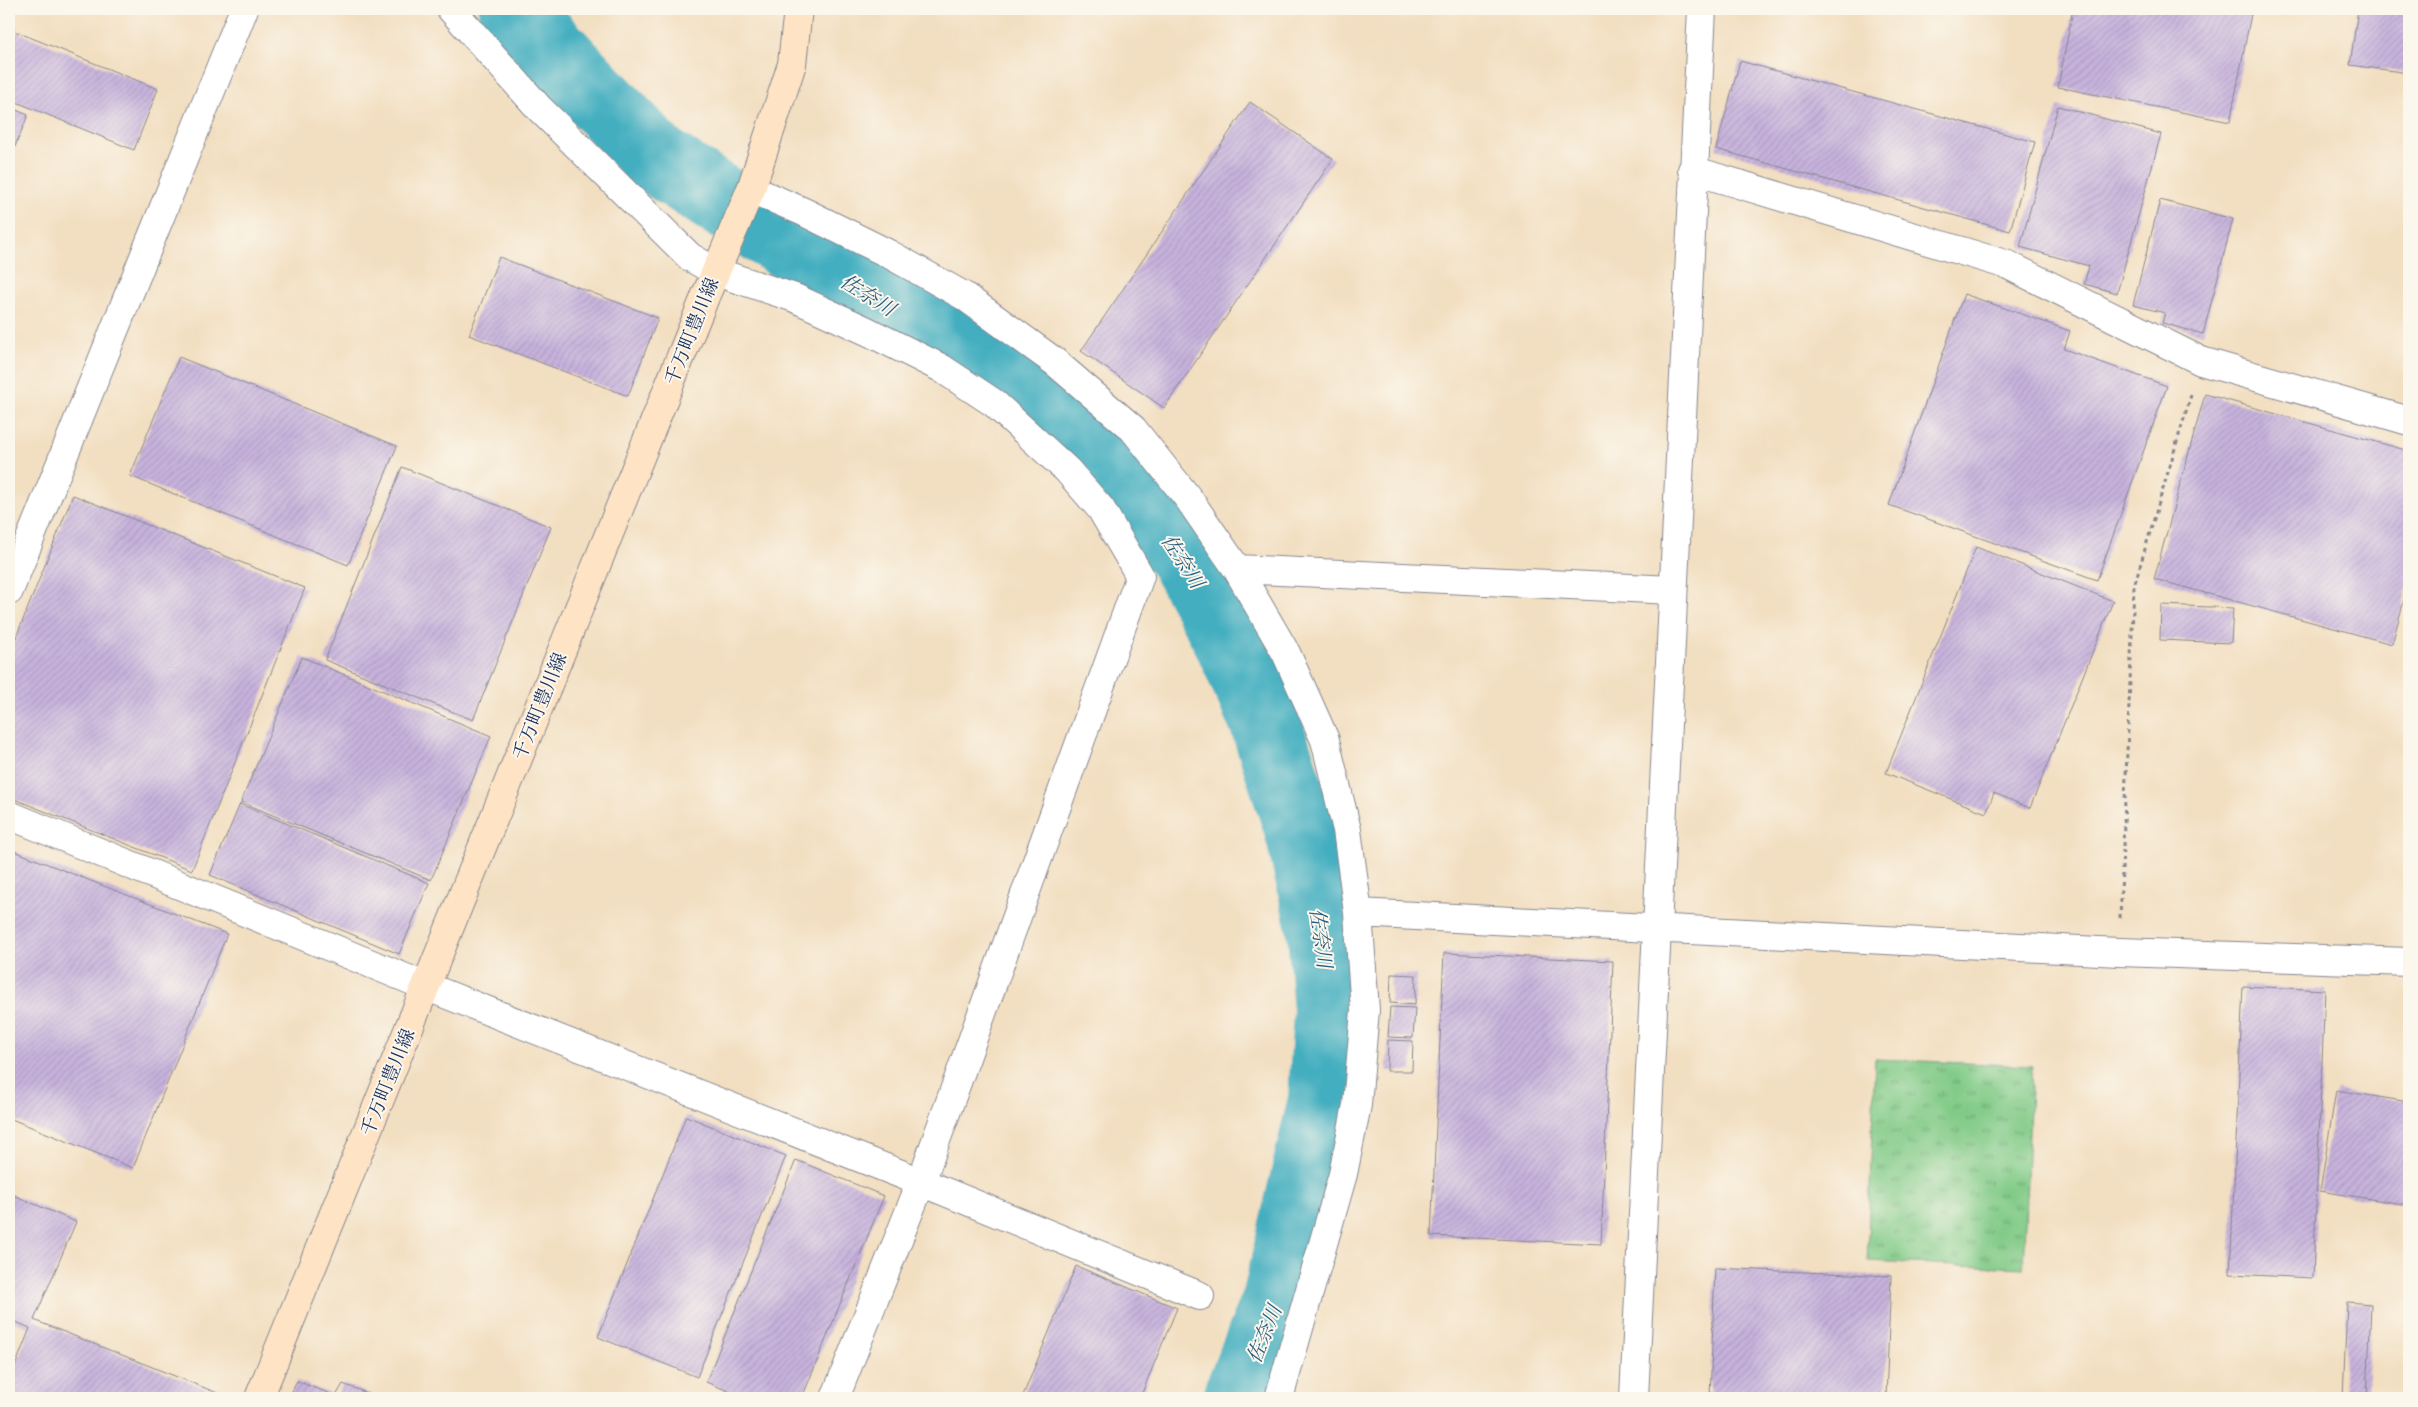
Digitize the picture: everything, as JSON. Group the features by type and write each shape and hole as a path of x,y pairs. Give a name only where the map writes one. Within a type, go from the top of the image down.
{"main road":[{"name":"千万町豊川線","path":"259,1398 425,986 751,189 792,64 798,9"}],"street":[{"path":"9,591 244,9"},
{"path":"451,9 539,108 690,257 716,272 796,298 867,331 941,368 994,403 1067,470 1101,509 1140,576 921,1182 835,1398"},
{"path":"1634,1398 1692,170 1702,9"},
{"path":"1692,170 2008,265 2201,361 2409,421"},
{"path":"751,189 804,212 889,254 964,296 1055,362 1133,429 1188,498 1238,569 1286,653 1325,740 1347,830 1358,913 1365,1010 1357,1105 1343,1174 1279,1398"},
{"path":"1238,569 1672,590"},
{"path":"9,815 425,986 921,1182 1200,1296"},
{"path":"1358,913 2119,952 2409,962"}],"path":[{"path":"2119,952 2134,586 2201,361"}],"green space":[{"path":"1875,1059 2032,1066 2023,1268 1867,1261"}],"building":[{"path":"2073,9 2252,9 2230,122 2058,87"},
{"path":"2358,9 2409,9 2409,73 2350,65"},
{"path":"12,30 158,89 134,150 9,99 9,39"},
{"path":"1740,61 2035,142 2010,231 1716,149"},
{"path":"1250,102 1333,159 1164,408 1081,351"},
{"path":"2058,106 2161,134 2117,293 2084,284 2089,266 2020,247"},
{"path":"9,107 28,115 9,161"},
{"path":"2160,200 2233,219 2203,334 2162,323 2165,313 2133,305"},
{"path":"499,257 658,318 628,396 469,335"},
{"path":"1964,294 2070,331 2064,349 2167,386 2097,580 1889,505"},
{"path":"179,357 397,446 348,565 130,476"},
{"path":"2205,394 2409,451 2409,582 2392,644 2154,579"},
{"path":"402,467 551,527 473,720 325,660"},
{"path":"73,495 305,588 192,870 9,797 9,655"},
{"path":"1976,547 2113,601 2030,808 1994,793 1986,813 1886,773"},
{"path":"2161,605 2233,608 2231,643 2160,640"},
{"path":"302,657 491,736 431,880 241,802"},
{"path":"240,804 429,883 399,954 210,875"},
{"path":"9,849 227,934 133,1168 9,1118"},
{"path":"1444,953 1613,961 1601,1244 1431,1236"},
{"path":"1391,974 1416,975 1415,1005 1390,1003"},
{"path":"2243,986 2325,990 2313,1278 2230,1274"},
{"path":"1390,1007 1415,1008 1413,1038 1388,1037"},
{"path":"1388,1040 1413,1041 1412,1071 1387,1071"},
{"path":"2336,1090 2409,1102 2409,1205 2320,1191"},
{"path":"686,1116 786,1156 697,1377 598,1337"},
{"path":"796,1160 884,1196 802,1398 746,1398 706,1382"},
{"path":"9,1193 76,1222 34,1320 230,1398 9,1398 9,1382 30,1328 9,1319"},
{"path":"1076,1266 1177,1308 1140,1398 1022,1398"},
{"path":"1715,1268 1891,1276 1886,1398 1710,1398"},
{"path":"2347,1302 2371,1304 2367,1398 2343,1398"},
{"path":"297,1381 336,1396 343,1384 380,1398 289,1398"}],"waterway":[{"name":"佐奈川","path":"514,9 655,158 873,299 959,346 1041,396 1103,449 1184,557 1229,639 1265,721 1300,828 1323,931 1329,1012 1324,1100 1278,1300 1238,1398"}]}
